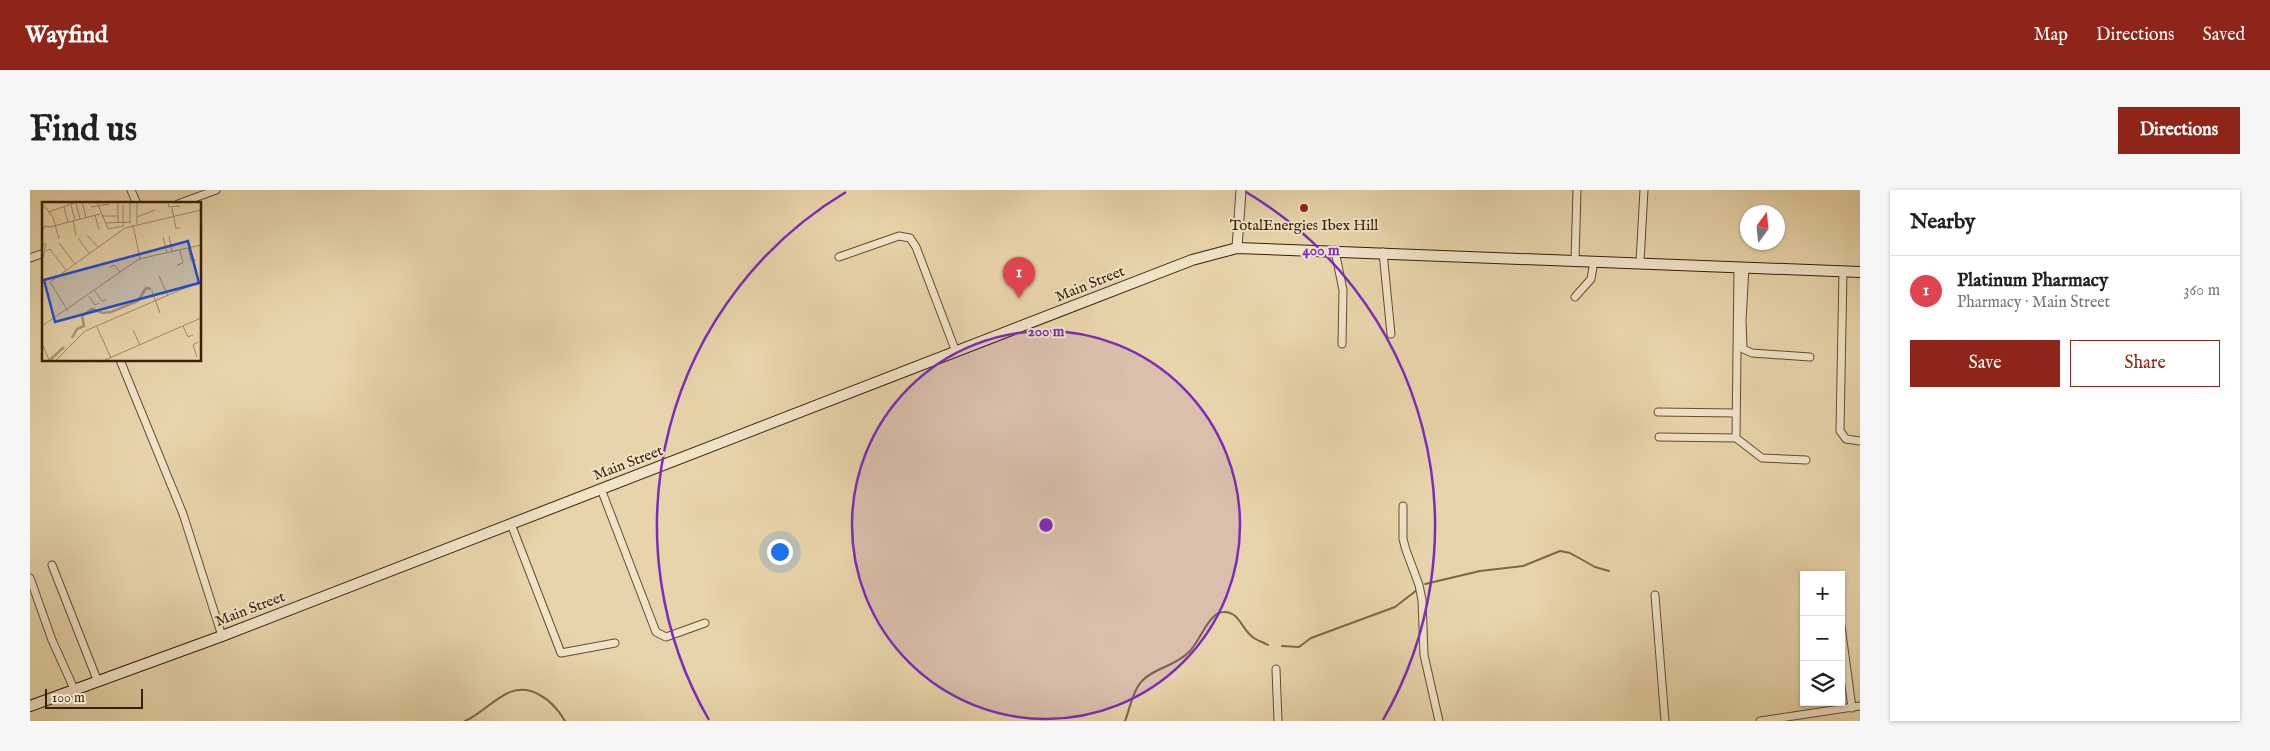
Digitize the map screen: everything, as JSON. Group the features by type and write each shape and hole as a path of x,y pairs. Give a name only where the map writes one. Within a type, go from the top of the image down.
{"main road":[{"name":"Main Street","path":"30,706 222,636 1192,260 1237,248 1383,252 1860,272"}],"street":[{"path":"131,190 136,202"},
{"path":"183,202 216,190"},
{"path":"1237,248 1241,190"},
{"path":"1575,260 1577,190"},
{"path":"1640,262 1644,190"},
{"path":"839,258 899,236 910,238 916,247 956,352"},
{"path":"1335,251 1343,290 1342,344"},
{"path":"1383,252 1391,334"},
{"path":"30,258 42,254"},
{"path":"1575,297 1591,279 1594,261"},
{"path":"1742,267 1743,349 1752,353 1810,357"},
{"path":"1736,438 1735,413 1742,267"},
{"path":"1843,271 1840,431 1846,440 1860,441"},
{"path":"120,361 183,514 222,636"},
{"path":"1658,412 1735,413"},
{"path":"1659,437 1736,438 1762,458 1806,460"},
{"path":"601,490 658,634 666,637 671,636 705,622"},
{"path":"1403,506 1403,539 1419,585 1422,600 1424,655 1439,721"},
{"path":"511,524 561,653 615,643"},
{"path":"52,565 98,682"},
{"path":"30,578 52,640 75,691"},
{"path":"1655,595 1665,721"},
{"path":"1845,656 1852,708"},
{"path":"1276,669 1278,721"},
{"path":"1760,721 1860,706"}],"waterway":[{"path":"1425,584 1480,571 1523,566 1560,551 1570,553 1595,567 1609,571"},
{"path":"1282,646 1299,647 1311,638 1395,607 1417,590"},
{"path":"1125,721 1133,696 1141,682 1146,677 1177,661 1189,652 1209,622 1218,613 1223,612 1233,615 1250,635 1268,645"},
{"path":"465,721 499,698 517,690 527,690 542,696 553,705 565,721"}],"place":[{"name":"TotalEnergies Ibex Hill","path":"1304,208"},
{"name":"Platinum Pharmacy","path":"1019,298"}]}
